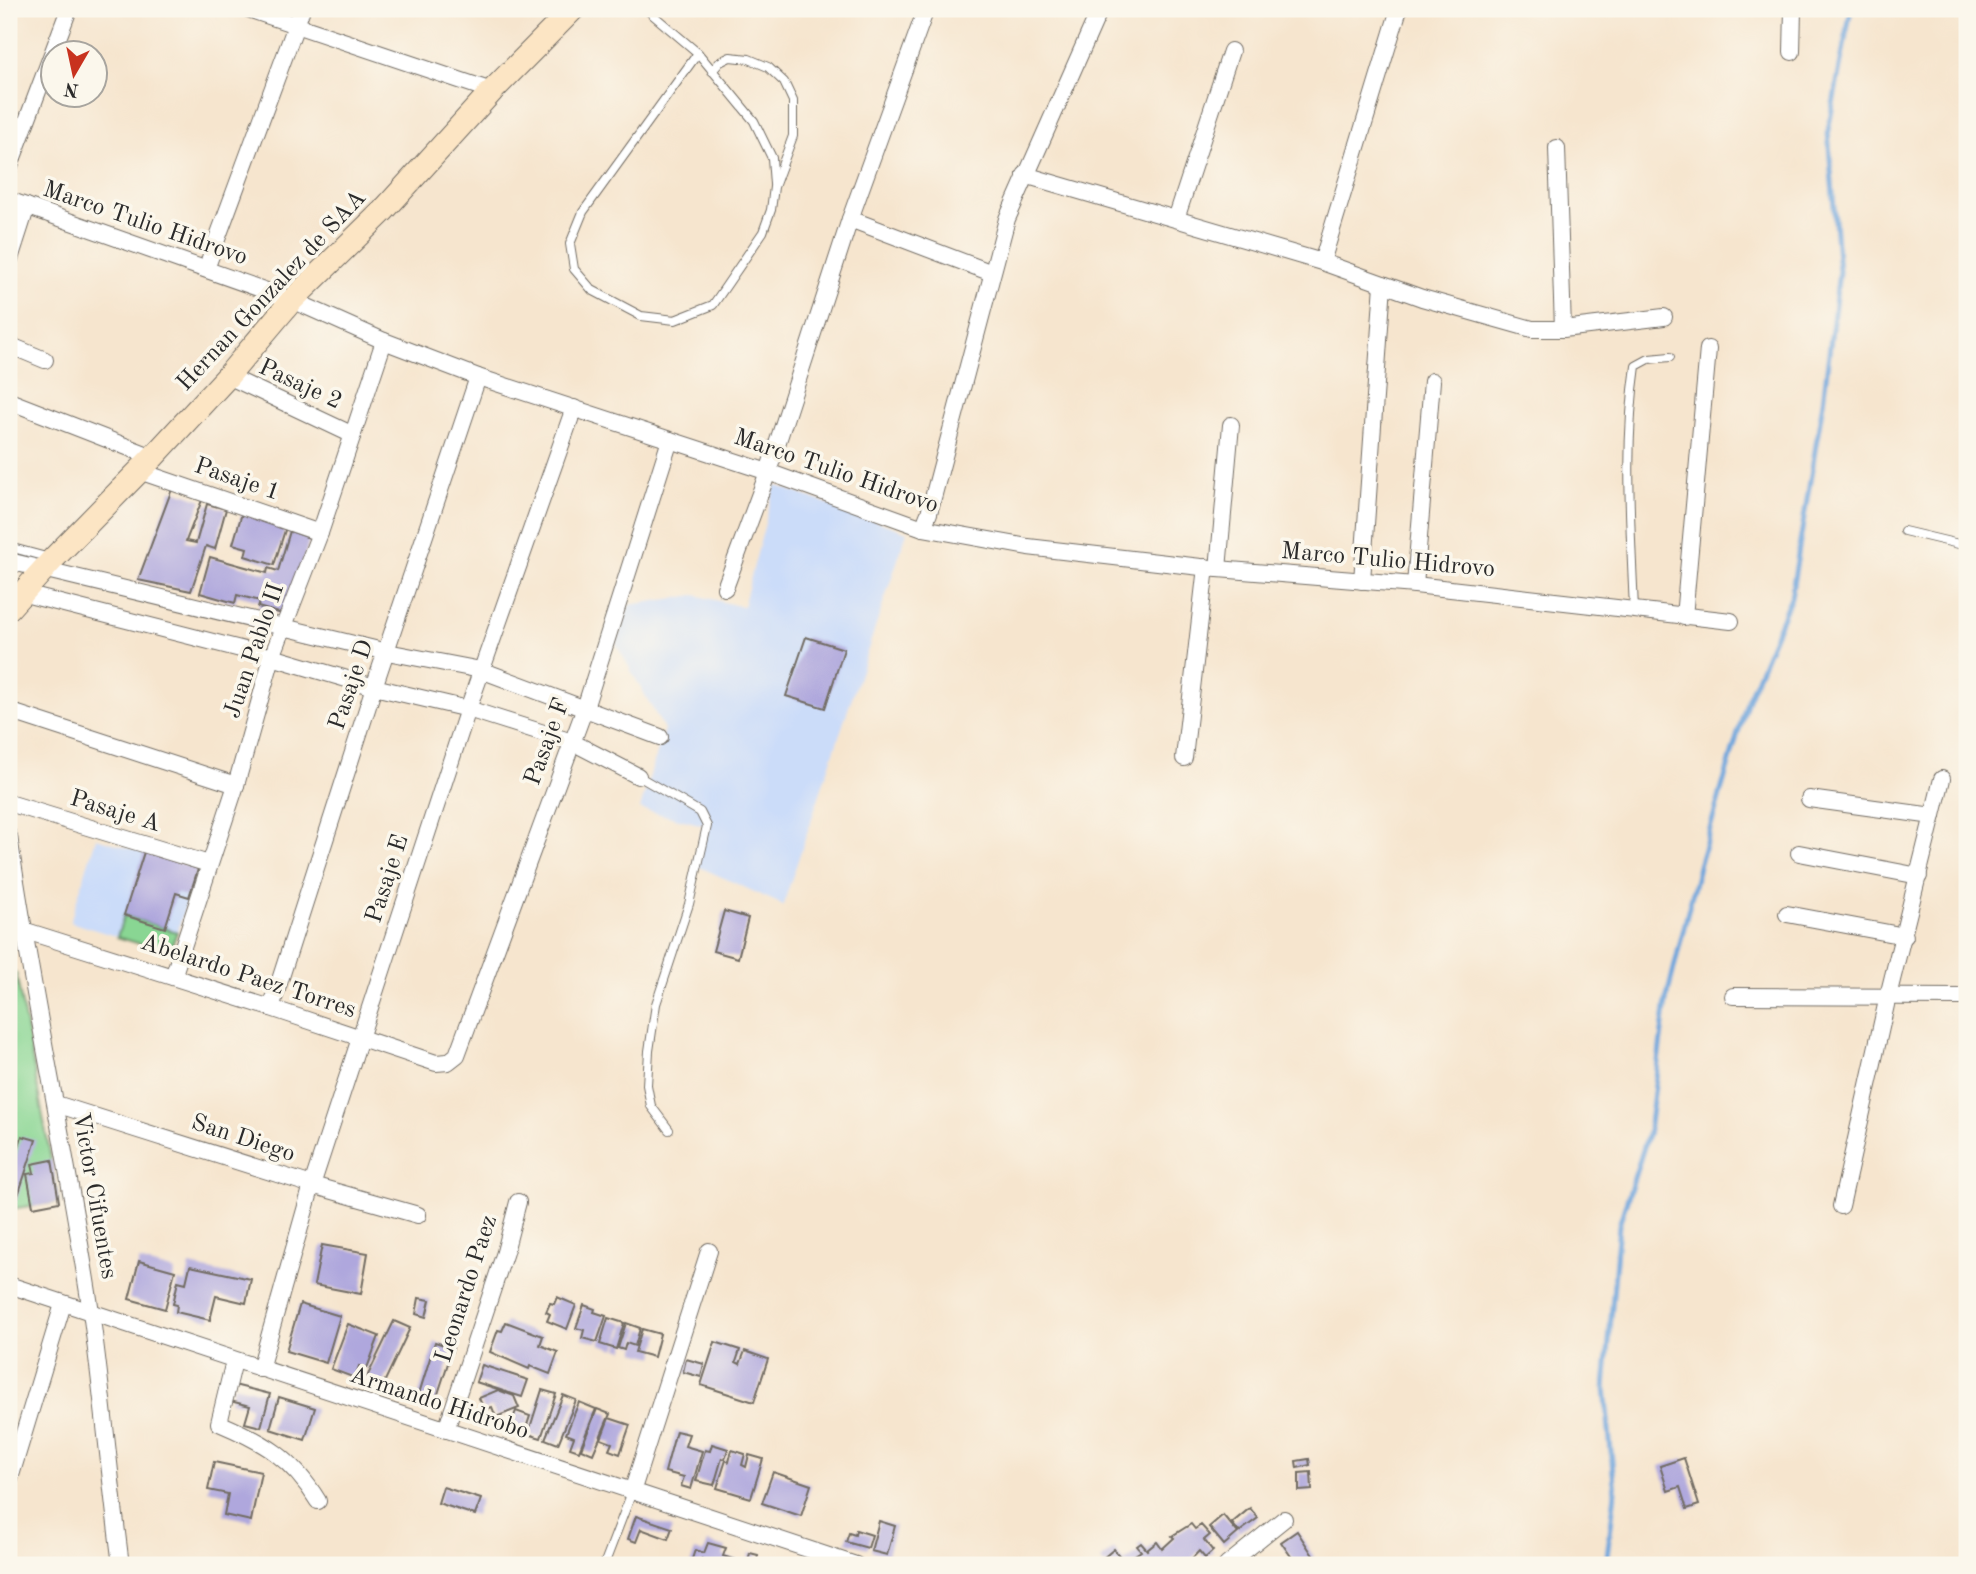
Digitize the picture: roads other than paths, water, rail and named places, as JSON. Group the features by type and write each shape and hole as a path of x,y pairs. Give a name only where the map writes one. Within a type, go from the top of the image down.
{"street":[{"path":"9,168 69,9"},
{"path":"248,9 492,91"},
{"path":"206,269 302,9"},
{"name":"Hernan Gonzalez de SAA","path":"13,597 146,464 228,376 292,300 383,211 492,91 573,9"},
{"path":"725,588 768,472 850,219 926,9"},
{"path":"923,528 1007,219 1100,9"},
{"path":"1322,262 1399,9"},
{"path":"1792,52 1793,9"},
{"path":"1176,219 1231,51"},
{"path":"1557,148 1563,329"},
{"path":"1025,175 1322,262 1422,298 1532,329 1563,329 1664,317"},
{"name":"Marco Tulio Hidrovo","path":"9,200 292,300 384,341 478,377 768,472 923,528 1028,547 1212,568 1415,585 1731,621"},
{"path":"9,261 27,206"},
{"path":"850,219 992,273"},
{"path":"1362,580 1383,284"},
{"name":"Juan Pablo II","path":"173,976 236,785 272,657 320,533 384,341"},
{"path":"9,345 45,360"},
{"path":"1684,617 1708,349"},
{"name":"Pasaje 2","path":"228,376 353,435"},
{"name":"Pasaje D","path":"271,1008 374,687 478,377"},
{"path":"1415,585 1432,381"},
{"name":"Pasaje 1","path":"9,401 146,464 320,533"},
{"name":"Pasaje E","path":"260,1369 312,1185 481,670 574,408"},
{"path":"1184,758 1231,425"},
{"name":"Pasaje F","path":"457,1055 585,708 670,440"},
{"path":"9,561 48,564 387,652 481,670 660,737"},
{"path":"13,597 272,657 374,687 468,709 572,742 638,776"},
{"path":"9,710 236,785"},
{"path":"1841,1206 1888,996 1942,779"},
{"path":"1809,799 1933,816"},
{"name":"Pasaje A","path":"9,803 209,864"},
{"name":"Victor Cifuentes","path":"9,836 16,933 56,1104 91,1314 121,1565"},
{"path":"1799,853 1919,876"},
{"path":"1787,914 1905,936"},
{"name":"Abelardo Paez Torres","path":"16,933 173,976 436,1063 448,1062 457,1055"},
{"path":"1733,996 1967,997"},
{"name":"San Diego","path":"56,1104 312,1185 418,1215"},
{"name":"Leonardo Paez","path":"446,1430 505,1252 518,1202"},
{"path":"632,1492 709,1251"},
{"name":"Armando Hidrobo","path":"9,1285 856,1565"},
{"path":"9,1482 64,1304"},
{"path":"234,1361 219,1423 256,1439 276,1452 295,1468 318,1501"},
{"path":"1227,1565 1284,1519"}],"lane":[{"path":"646,9 698,53 754,121 772,158 774,187 771,209 763,232 713,305 676,320 641,316 592,290 574,270 570,244 583,212 698,53"},
{"path":"1666,9 1690,9"},
{"path":"712,71 720,62 730,57 748,59 768,67 784,82 793,101 793,136 774,187"},
{"path":"1634,611 1629,506 1636,366 1649,359 1670,357"},
{"path":"1904,531 1967,546"},
{"path":"9,547 48,564"},
{"path":"638,776 694,808 704,817 707,826 689,904 656,1003 649,1051 647,1085 651,1106 669,1129"},
{"path":"604,1565 632,1492"}],"waterway":[{"path":"1606,1565 1615,1493 1605,1388 1619,1225 1649,1131 1666,1001 1699,866 1748,699 1791,597 1823,402 1839,272 1828,131 1851,9"}]}
